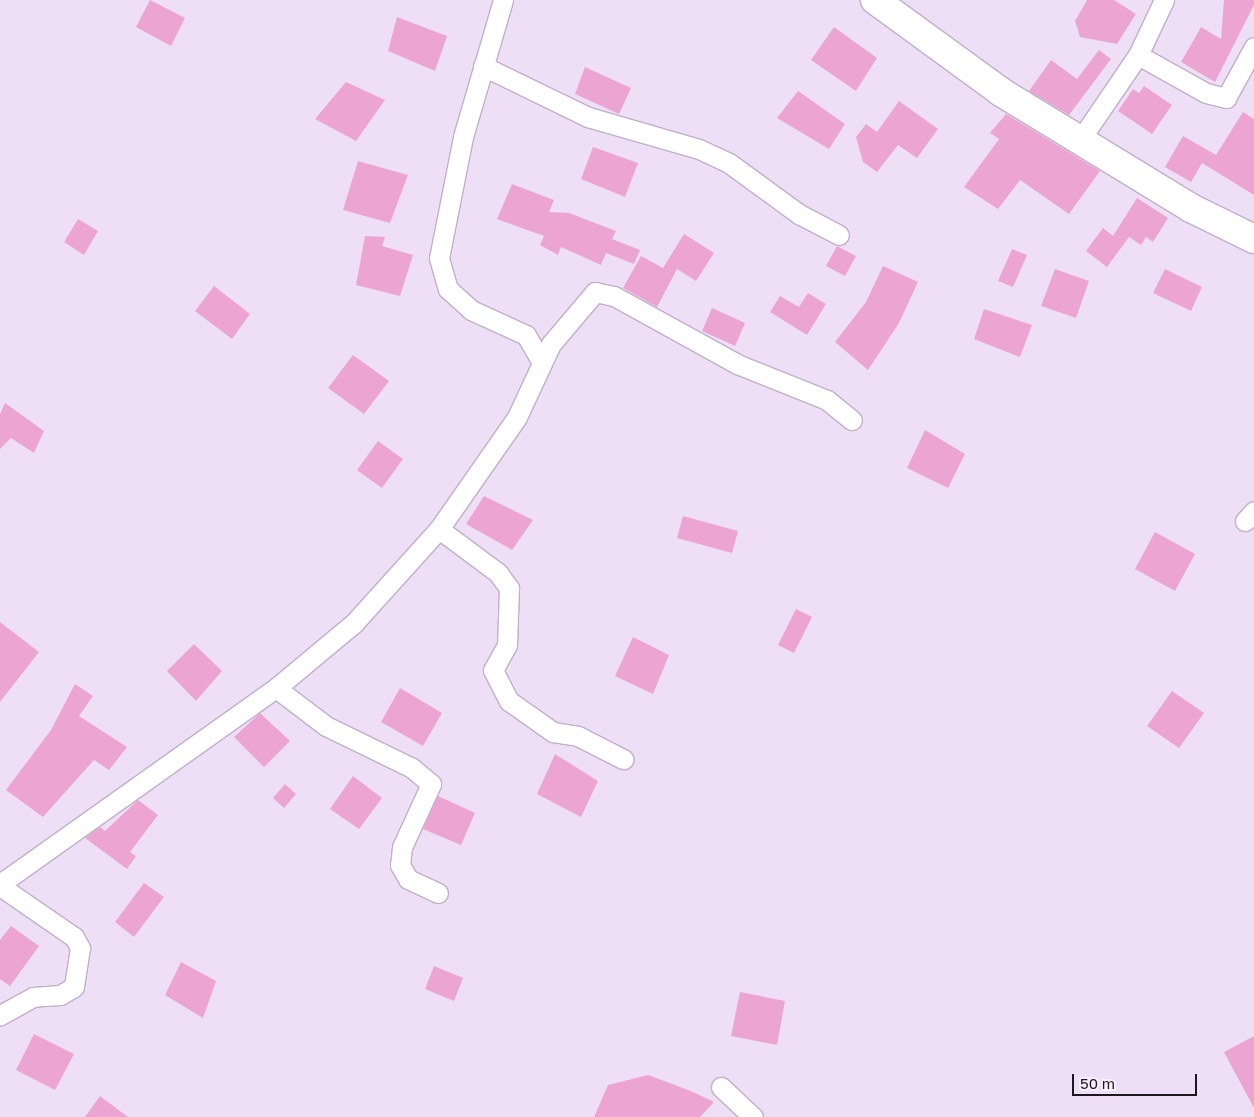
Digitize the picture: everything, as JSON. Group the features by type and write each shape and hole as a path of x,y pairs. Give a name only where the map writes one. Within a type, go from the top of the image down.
{"street":[{"path":"503,0 462,137 438,258 448,289 471,310 526,334 541,361"},
{"path":"875,0 1001,92 1191,208 1254,239"},
{"path":"1080,140 1138,56 1164,0"},
{"path":"1138,56 1206,93 1226,98 1254,47"},
{"path":"483,66 588,116 699,149 729,162 799,214 839,235"},
{"path":"0,1015 33,997 60,995 74,987 80,948 74,937 0,885 276,688 354,623 439,529 517,417 537,383 541,361 587,301 604,291 737,364 827,400 852,420"},
{"path":"439,529 498,573 509,588 507,644 493,670 509,701 553,732 578,736 623,759"},
{"path":"276,688 326,726 412,768 431,784 402,847 400,865 408,879 438,893"},
{"path":"721,1087 753,1117"}],"building":[{"path":"150,0 185,18 171,46 136,27"},
{"path":"1087,0 1114,0 1136,14 1117,44 1080,37 1075,21"},
{"path":"1224,0 1254,0 1254,5 1215,82 1181,62 1201,27 1221,39"},
{"path":"397,17 447,36 435,71 388,51"},
{"path":"834,27 877,58 856,91 811,60"},
{"path":"1099,50 1111,59 1069,115 1029,91 1051,60 1077,79"},
{"path":"585,67 631,88 619,114 575,94"},
{"path":"346,82 385,100 356,141 315,119"},
{"path":"1144,86 1172,105 1152,134 1118,111 1133,89 1139,93"},
{"path":"798,91 845,124 829,149 777,118"},
{"path":"899,101 938,129 917,158 898,145 877,172 863,162 856,137 866,124 877,132"},
{"path":"1243,112 1254,119 1254,195 1202,163 1191,182 1165,167 1183,136 1216,155"},
{"path":"1006,114 1100,171 1069,214 1020,180 998,209 964,187 999,139 990,133"},
{"path":"593,147 638,163 625,197 581,179"},
{"path":"358,161 408,175 390,223 343,210"},
{"path":"512,184 554,200 549,212 569,213 616,231 612,239 640,250 634,264 606,253 601,265 561,247 558,255 540,245 544,236 497,219"},
{"path":"1137,198 1168,218 1153,242 1146,237 1141,245 1129,237 1107,267 1086,251 1103,228 1113,236"},
{"path":"78,219 98,231 84,255 64,242"},
{"path":"684,234 714,253 696,281 677,269 657,307 623,288 641,256 663,268"},
{"path":"365,236 385,237 382,246 413,255 400,296 356,285"},
{"path":"837,246 856,256 845,276 826,266"},
{"path":"1012,249 1027,255 1013,287 998,281"},
{"path":"883,266 918,282 899,323 868,370 835,342 866,302"},
{"path":"1055,269 1089,281 1076,318 1041,306"},
{"path":"1165,269 1202,287 1191,311 1153,293"},
{"path":"214,286 250,314 232,339 195,311"},
{"path":"808,293 826,304 807,335 770,312 780,296 799,307"},
{"path":"712,308 745,323 735,346 702,331"},
{"path":"984,309 1032,325 1020,357 974,339"},
{"path":"353,355 389,381 364,414 328,388"},
{"path":"5,403 44,431 34,453 11,438 0,449 0,414"},
{"path":"925,430 965,454 948,488 907,468"},
{"path":"378,441 403,459 382,488 357,470"},
{"path":"484,496 533,520 512,550 466,524"},
{"path":"683,516 738,531 732,553 677,538"},
{"path":"1155,532 1195,554 1175,591 1135,569"},
{"path":"796,609 812,617 794,653 778,645"},
{"path":"0,622 39,652 0,702"},
{"path":"633,637 669,655 653,694 615,676"},
{"path":"194,644 222,671 196,701 167,671"},
{"path":"75,684 93,696 79,716 127,747 109,770 94,760 43,817 6,790 51,730"},
{"path":"400,688 442,713 423,746 381,722"},
{"path":"1172,691 1204,713 1179,748 1147,726"},
{"path":"260,713 290,741 264,767 234,737"},
{"path":"555,754 598,781 581,817 537,794"},
{"path":"353,776 382,798 359,829 330,809"},
{"path":"285,784 296,794 284,808 273,798"},
{"path":"438,796 475,813 461,845 423,829"},
{"path":"138,800 158,815 130,852 136,856 127,869 85,838 100,827 105,831"},
{"path":"144,883 164,897 134,937 115,922"},
{"path":"11,926 39,946 10,986 0,979 0,940"},
{"path":"181,962 216,981 203,1018 165,995"},
{"path":"434,966 463,978 454,1001 425,989"},
{"path":"740,992 785,1001 777,1045 731,1036"},
{"path":"34,1034 74,1054 55,1090 16,1070"},
{"path":"1254,1036 1254,1108 1224,1052"},
{"path":"648,1075 714,1102 700,1117 594,1117 608,1085"},
{"path":"100,1096 128,1117 85,1117"}]}
